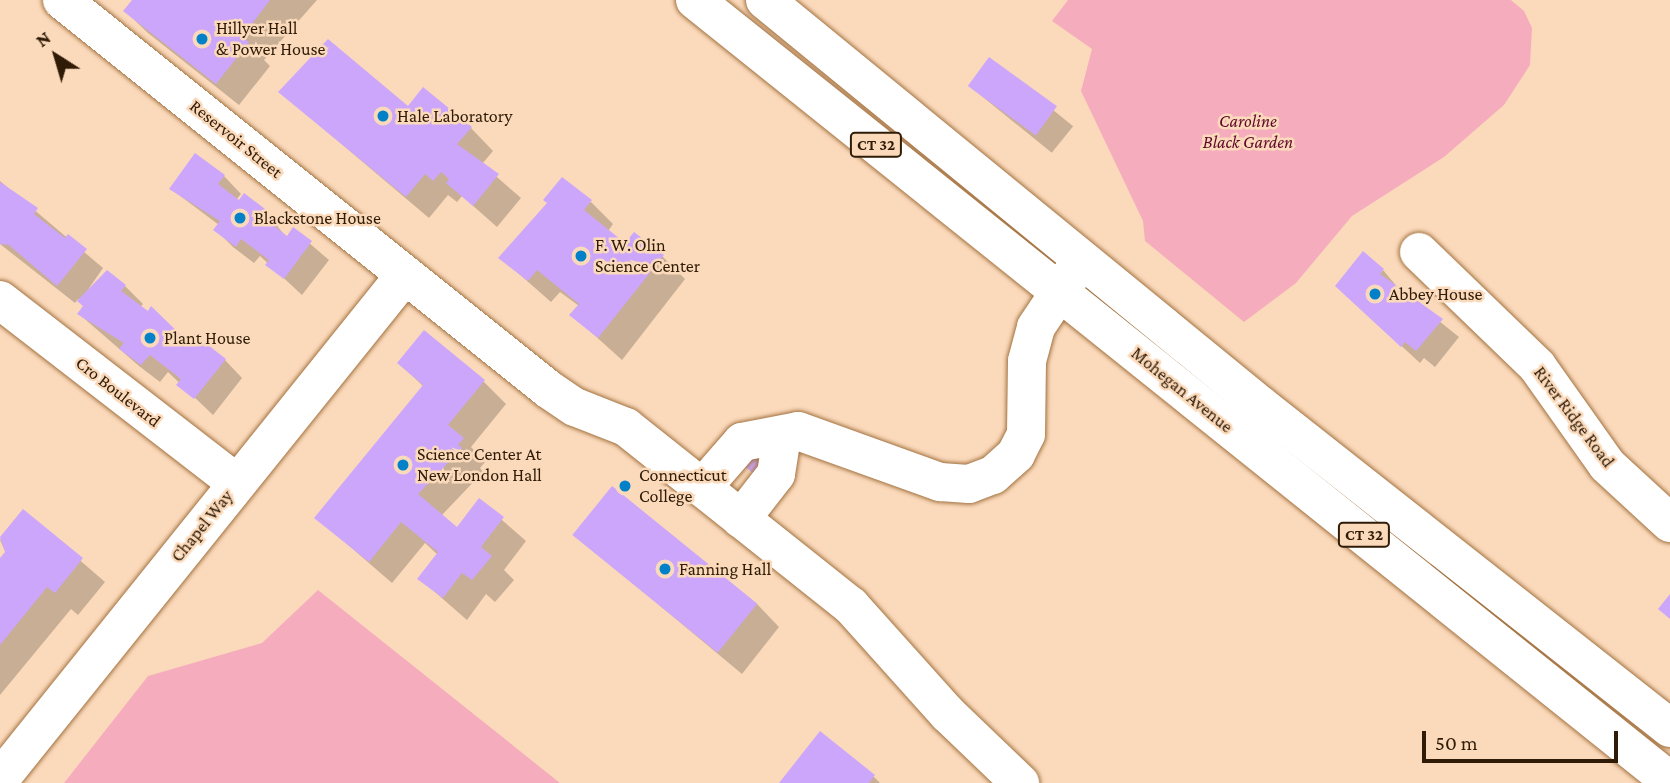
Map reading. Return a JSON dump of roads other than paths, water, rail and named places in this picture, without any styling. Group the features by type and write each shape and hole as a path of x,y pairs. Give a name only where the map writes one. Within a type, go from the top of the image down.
{"main road":[{"name":"Mohegan Avenue","path":"695,0 1670,781"},
{"name":"CT 32","path":"765,0 1260,405 1670,728"},
{"name":"Reservoir Street","path":"80,5 405,275 548,389 575,407 626,427 857,612 948,714 1020,783"},
{"name":"River Ridge Road","path":"1419,252 1537,366 1607,465 1670,523"},
{"path":"702,488 737,445 758,437 782,437 803,432 948,483 975,482 993,475 1009,463 1024,439 1030,346 1041,316 1083,258"},
{"name":"Chapel Way","path":"0,779 405,275"},
{"name":"Cro Boulevard","path":"0,300 237,484"},
{"path":"741,519 776,474 782,437"}],"place":[{"name":"Hillyer Hall & Power House","path":"202,39"},
{"name":"Hale Laboratory","path":"383,116"},
{"name":"Blackstone House","path":"240,218"},
{"name":"F. W. Olin Science Center","path":"581,256"},
{"name":"Abbey House","path":"1375,294"},
{"name":"Plant House","path":"150,338"},
{"name":"Science Center At New London Hall","path":"403,465"},
{"name":"Connecticut College","path":"625,486"},
{"name":"Fanning Hall","path":"665,569"}],"park label":[{"name":"Caroline Black Garden","path":"1248,132"}]}
